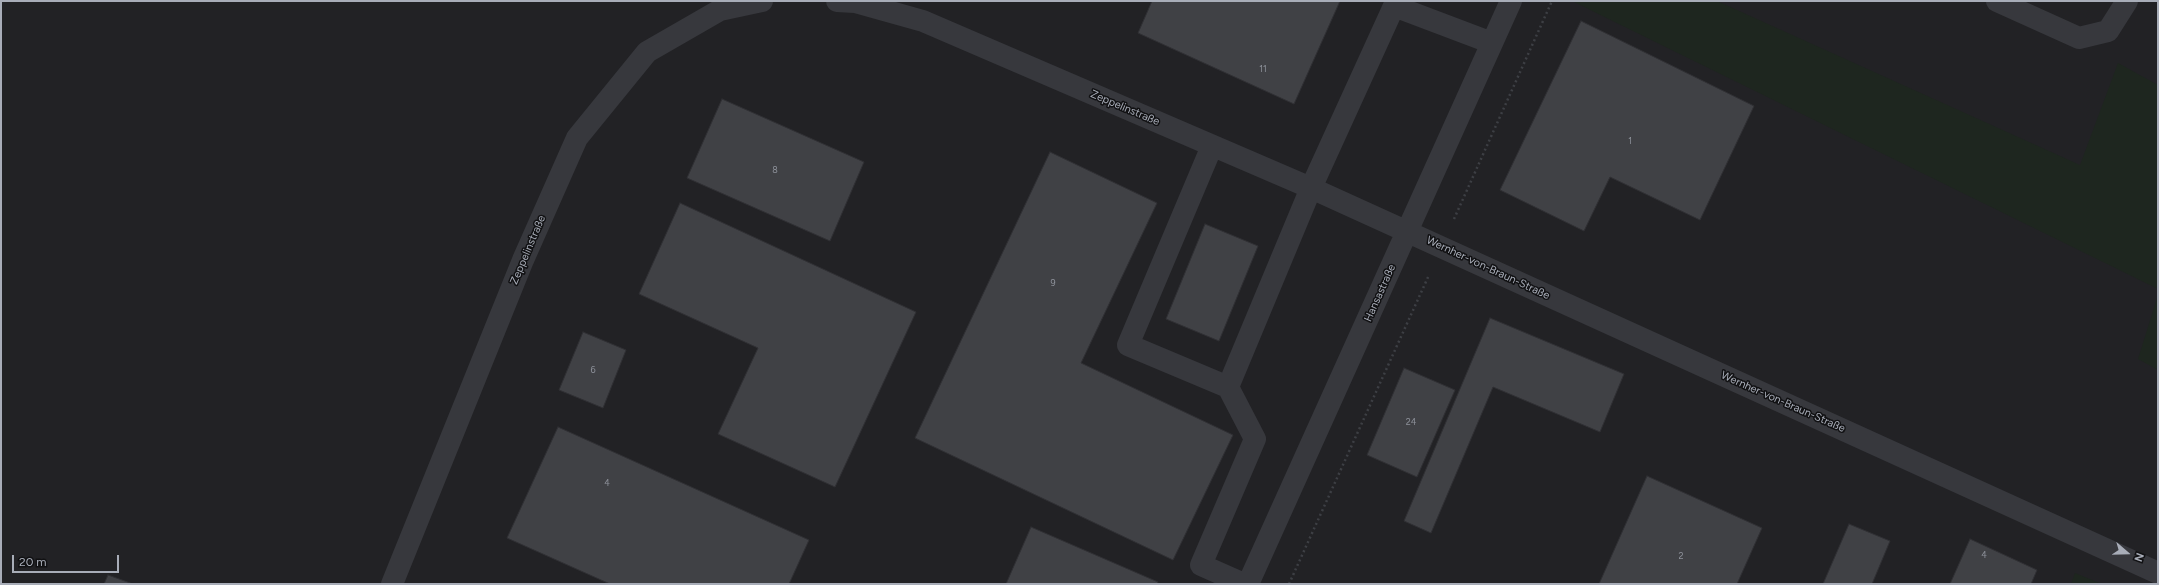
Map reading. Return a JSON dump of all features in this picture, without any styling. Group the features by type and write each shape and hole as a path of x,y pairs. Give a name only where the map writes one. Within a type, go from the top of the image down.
{"street":[{"name":"Zeppelinstraße","path":"392,584 523,260 577,138 647,52 717,6 762,1"},
{"name":"Zeppelinstraße","path":"837,1 855,2 924,21 1408,231"},
{"name":"Hansastraße","path":"1248,584 1511,1"},
{"path":"1997,1 2080,38 2108,31 2127,1"},
{"path":"1228,387 1311,188 1395,4 1492,43"},
{"path":"1212,146 1128,345 1228,387 1255,439 1201,565 1244,584"},
{"name":"Wernher-von-Braun-Straße","path":"1408,231 2158,573"}],"path":[{"path":"1289,584 1552,1"}],"shaded area":[{"path":"1,1 2158,1 2158,584 1,584"},
{"path":"1572,1 1717,1 2080,165 2118,63 2158,85 2158,289"},
{"path":"2158,295 2158,370 2138,359"},
{"path":"2075,573 2102,584 2071,584"}],"building":[{"path":"1152,1 1340,1 1294,104 1138,33"},
{"path":"1581,21 1754,106 1700,220 1610,177 1584,231 1500,190"},
{"path":"722,99 864,162 830,241 687,178"},
{"path":"1050,152 1157,203 1081,363 1233,435 1173,560 915,438"},
{"path":"680,203 916,312 835,487 718,434 758,348 639,294"},
{"path":"1205,224 1258,246 1219,341 1166,319"},
{"path":"1490,318 1624,374 1600,432 1493,387 1431,533 1404,521"},
{"path":"583,332 626,350 603,408 559,390"},
{"path":"1404,368 1455,390 1417,477 1367,455"},
{"path":"558,427 809,540 789,584 610,584 507,538"},
{"path":"1647,476 1762,528 1737,584 1599,584"},
{"path":"1849,524 1890,541 1872,584 1823,584"},
{"path":"1031,527 1158,582 1157,584 1006,584"},
{"path":"1970,539 2037,570 2031,584 1950,584"},
{"path":"108,575 133,584 104,584"}]}
